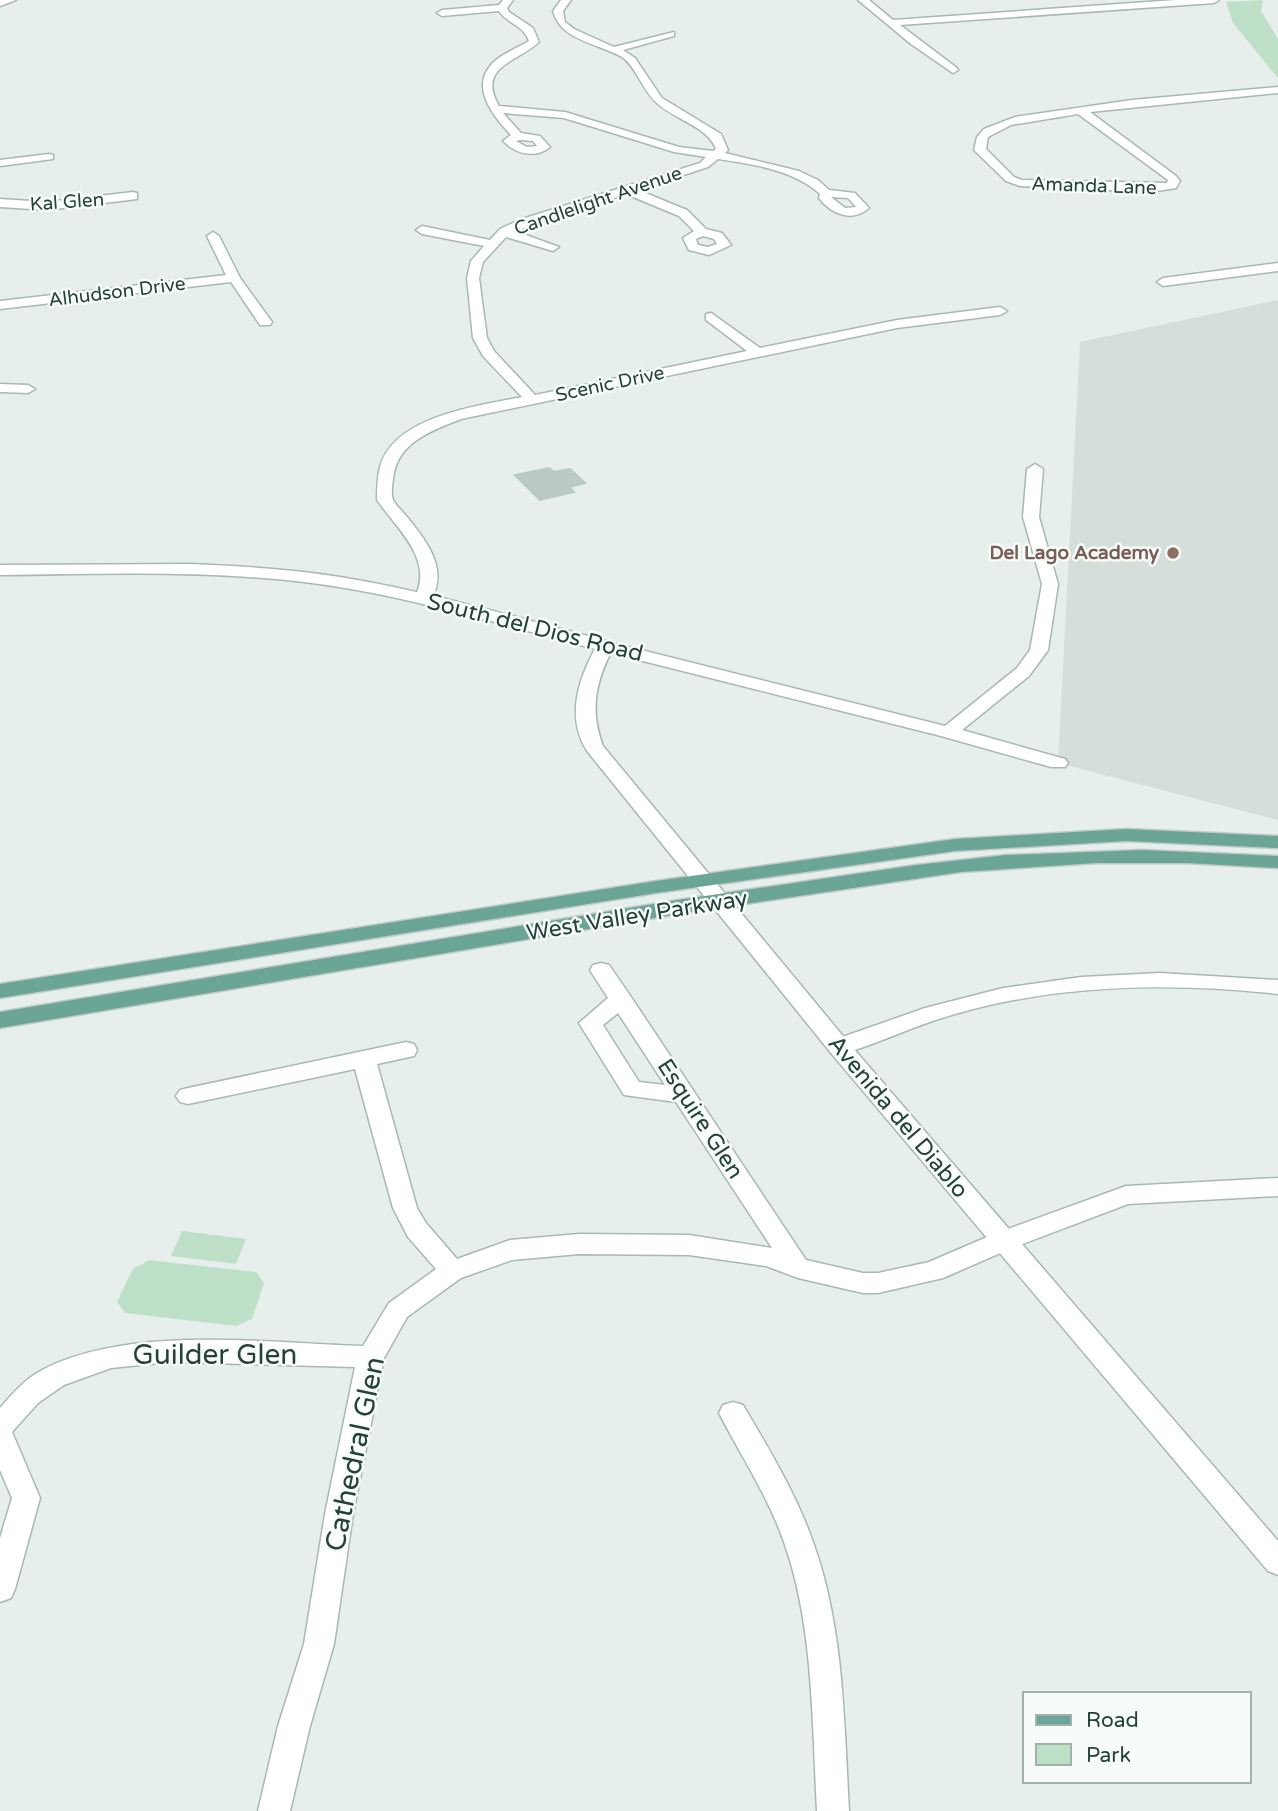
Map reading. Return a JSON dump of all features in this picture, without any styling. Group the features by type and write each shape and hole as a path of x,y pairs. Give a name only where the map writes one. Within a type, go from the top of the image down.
{"main road":[{"name":"West Valley Parkway","path":"0,991 702,881 955,845 1033,838 1126,835 1278,842"},
{"name":"West Valley Parkway","path":"0,1020 916,870 1026,860 1160,855 1278,862"}],"street":[{"path":"0,3 11,0"},
{"path":"566,0 558,11 559,27 617,50 635,63 649,90 663,105 717,136 722,150 718,155"},
{"path":"863,0 953,70"},
{"path":"891,23 1214,0"},
{"path":"442,13 505,4 505,15 536,29 534,42 500,62 486,82 488,99 494,110 518,136"},
{"path":"617,50 671,34"},
{"name":"Amanda Lane","path":"1080,110 1172,178 1172,186 1151,188 1020,183 1010,179 980,150 980,141 986,132 1002,124 1080,110 1164,99 1278,90"},
{"path":"494,110 565,115 670,148 744,159 795,173 814,182 826,194"},
{"name":"Candlelight Avenue","path":"532,400 488,353 480,338 473,278 477,261 504,232 546,214 704,166 718,155"},
{"path":"0,163 49,157"},
{"path":"625,189 682,213 702,232"},
{"name":"Kal Glen","path":"0,204 47,206 133,196"},
{"path":"422,230 493,244"},
{"path":"504,232 553,247"},
{"path":"213,236 234,278 265,322"},
{"path":"1163,282 1278,267"},
{"name":"Alhudson Drive","path":"0,305 234,278"},
{"name":"Scenic Drive","path":"423,599 430,590 433,575 426,558 386,500 387,461 402,443 438,424 457,415 897,324 1000,311"},
{"path":"711,317 758,353"},
{"path":"0,388 28,388"},
{"path":"948,732 1023,672 1039,650 1050,583 1031,517 1035,469"},
{"name":"South del Dios Road","path":"0,570 173,568 240,571 305,578 423,599 948,732 1058,763"},
{"name":"Avenida del Diablo","path":"606,646 594,666 583,702 586,730 602,757 839,1047 1278,1562"},
{"name":"Esquire Glen","path":"601,970 798,1268"},
{"path":"839,1047 964,1004 1061,986 1155,980 1278,987"},
{"path":"621,999 590,1023 632,1089 684,1095"},
{"path":"188,1096 406,1050"},
{"path":"364,1059 405,1208 417,1230 453,1270"},
{"name":"Cathedral Glen","path":"274,1811 294,1726 319,1644 339,1514 371,1357 398,1310 453,1270 510,1250 579,1244 701,1246 768,1257 798,1268 863,1283 878,1283 934,1271 1003,1241 1126,1195 1278,1187"},
{"name":"Guilder Glen","path":"0,1427 28,1395 54,1377 110,1357 170,1351 371,1357"},
{"path":"733,1413 774,1483 804,1560 822,1641 833,1811"},
{"path":"0,1436 26,1498 0,1589"}],"shaded area":[{"name":"Del Lago Academy","path":"1278,300 1278,820 1058,763 1080,342"}],"green space":[{"path":"1263,0 1261,11 1278,39 1278,78 1233,23 1226,2"},
{"path":"182,1231 246,1239 236,1264 171,1256"},
{"path":"149,1260 256,1272 264,1283 252,1319 236,1326 125,1313 117,1302 133,1269"}],"building":[{"path":"549,468 554,472 570,469 585,483 569,487 574,492 540,500 515,475"}],"place":[{"name":"Del Lago Academy","path":"1173,553"}]}
